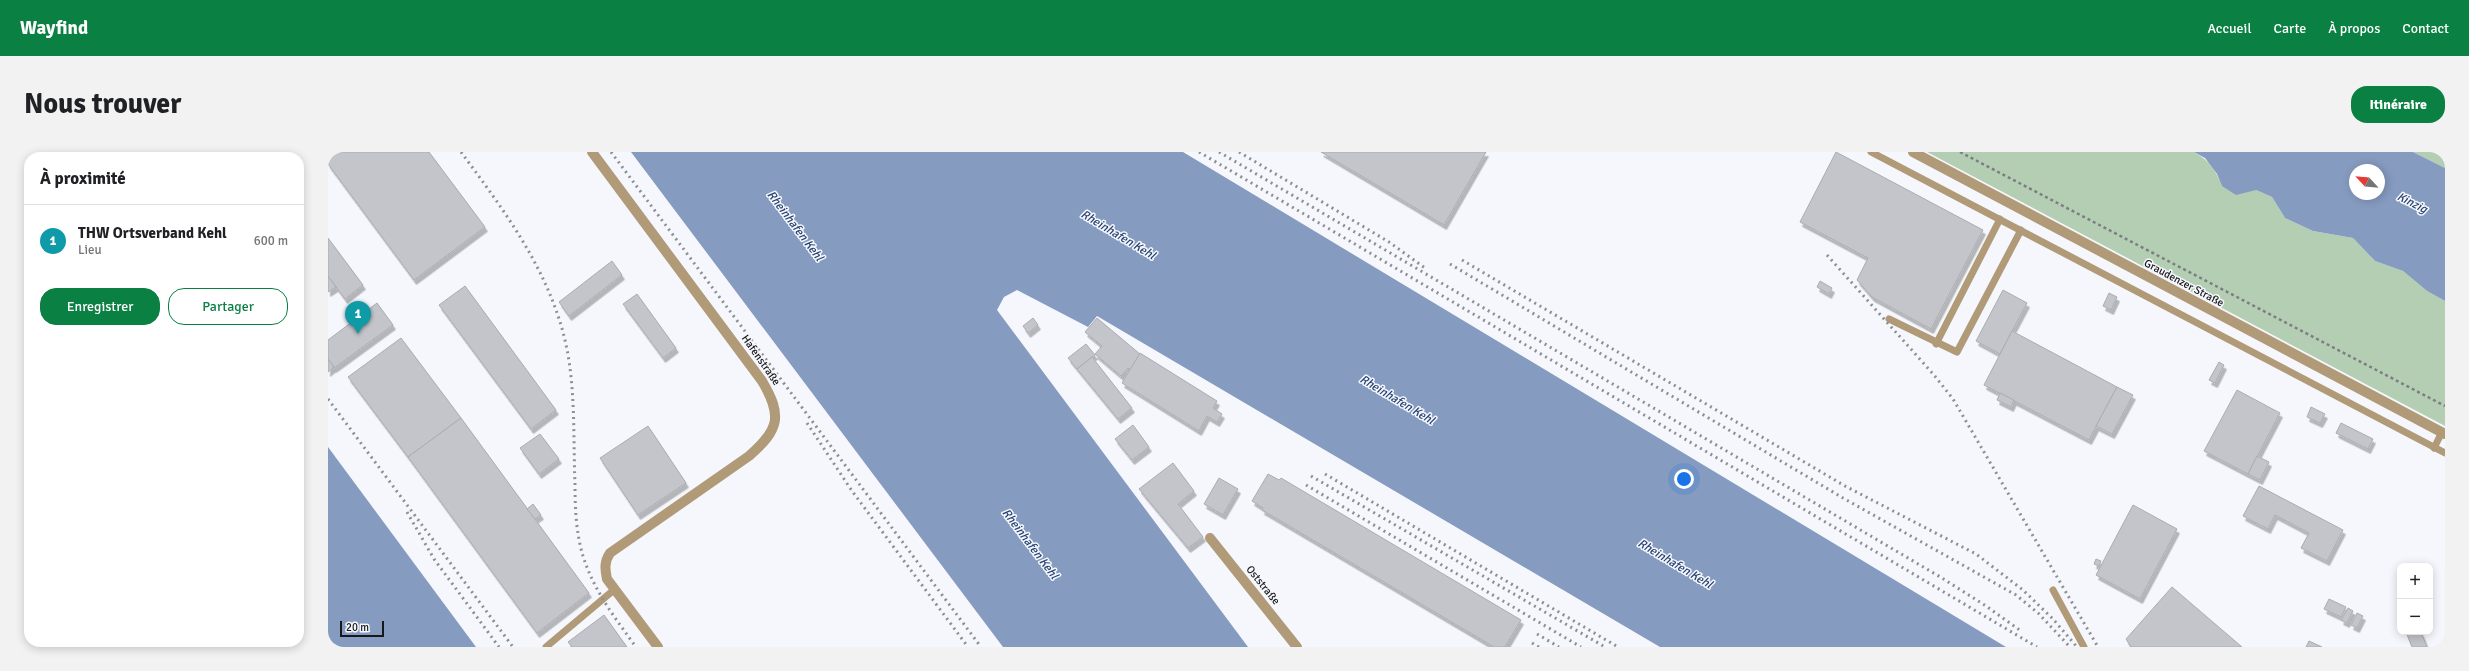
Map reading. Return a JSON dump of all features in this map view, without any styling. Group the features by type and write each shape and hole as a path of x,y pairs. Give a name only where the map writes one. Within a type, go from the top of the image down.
{"street":[{"name":"Hafenstraße","path":"592,152 762,381 771,396 776,420 766,442 749,456 610,553 604,568 607,579 658,647"},
{"name":"Graudenzer Straße","path":"1913,152 2443,433"},
{"name":"Oststraße","path":"1210,538 1297,647"}],"lane":[{"path":"1871,152 2445,453"},
{"path":"1936,344 2000,219"},
{"path":"1889,319 1936,344 1957,352 2021,230"},
{"path":"2434,448 2443,433"},
{"path":"546,647 615,589"},
{"path":"2053,590 2084,647"}],"path":[{"path":"1960,152 2445,406"}],"green space":[{"path":"1927,152 2194,152 2211,166 2222,186 2256,190 2272,197 2285,218 2313,231 2353,238 2375,261 2403,271 2427,291 2445,301 2445,426"},
{"path":"2413,152 2445,152 2445,168"}],"water":[{"name":"Rheinhafen Kehl","path":"631,152 1183,152 2006,647 1660,647 1097,316 1088,327 1017,290 1004,297 997,310 1248,647 1003,647"},
{"name":"Kinzig","path":"2194,152 2413,152 2445,168 2445,301 2427,291 2403,271 2375,261 2353,238 2313,231 2285,218 2272,197 2256,190 2236,195 2222,186 2217,174 2205,158"},
{"path":"328,447 476,647 328,647"}],"building":[{"path":"328,152 429,152 485,227 414,280 328,164"},
{"path":"1321,152 1486,152 1444,225"},
{"path":"1836,152 1983,230 1931,329 1872,297 1857,280 1868,258 1800,222"},
{"path":"328,238 363,285 345,299 328,276"},
{"path":"612,261 622,275 569,316 559,302"},
{"path":"328,276 336,287 328,292"},
{"path":"1820,281 1832,288 1829,294 1817,287"},
{"path":"465,286 556,410 531,429 439,305"},
{"path":"2003,290 2027,303 2000,354 1976,341"},
{"path":"2109,293 2117,297 2111,310 2103,306"},
{"path":"637,294 676,348 663,358 623,304"},
{"path":"377,303 393,325 334,368 328,359 328,340"},
{"path":"1033,318 1038,325 1028,333 1023,326"},
{"path":"1097,318 1140,354 1130,370 1128,368 1121,376 1095,354 1102,346 1085,332"},
{"path":"2012,331 2117,387 2089,440 1984,385"},
{"path":"401,338 461,418 408,457 348,377"},
{"path":"1086,344 1095,355 1077,369 1068,358"},
{"path":"1140,353 1217,401 1213,408 1222,414 1217,422 1207,416 1199,431 1122,383"},
{"path":"1092,357 1132,408 1118,419 1077,369"},
{"path":"328,359 334,367 328,372"},
{"path":"2219,362 2224,365 2215,383 2209,380"},
{"path":"2117,387 2133,395 2112,434 2096,426"},
{"path":"2237,390 2280,413 2248,474 2204,451"},
{"path":"2000,393 2014,400 2011,407 1997,400"},
{"path":"2311,407 2325,414 2320,423 2307,417"},
{"path":"461,418 589,593 537,633 408,457"},
{"path":"2341,423 2373,439 2368,449 2336,433"},
{"path":"1133,425 1149,447 1132,460 1115,439"},
{"path":"648,426 686,483 638,515 600,458"},
{"path":"540,434 559,459 539,474 520,448"},
{"path":"2257,456 2269,462 2260,480 2248,474"},
{"path":"1173,463 1194,491 1178,504 1203,537 1188,548 1139,489"},
{"path":"1268,474 1279,480 1281,478 1521,620 1505,647 1494,647 1262,510 1263,508 1252,501"},
{"path":"1219,478 1238,489 1223,515 1204,504"},
{"path":"2259,486 2343,530 2327,561 2301,548 2309,533 2275,515 2268,529 2243,516"},
{"path":"533,504 541,515 535,519 527,509"},
{"path":"2133,505 2177,529 2140,599 2096,575"},
{"path":"2096,559 2101,561 2099,566 2094,564"},
{"path":"2172,587 2242,647 2131,647 2126,639"},
{"path":"2329,599 2346,607 2341,617 2324,609"},
{"path":"2348,608 2353,611 2347,623 2341,620"},
{"path":"2357,613 2363,616 2357,628 2351,625"},
{"path":"604,615 627,647 572,647 568,642"},
{"path":"2407,635 2422,635 2427,647 2412,647"},
{"path":"2309,641 2322,647 2306,647"}],"railway":[{"path":"461,152 522,239 535,262 556,310 564,336 570,372 573,409 577,529 583,556 599,593 636,647"},
{"path":"611,152 981,647"},
{"path":"1199,152 2037,647"},
{"path":"1219,152 1942,578 1986,606 2021,631"},
{"path":"1239,152 1389,242 1425,268"},
{"path":"1827,255 1934,375 1953,399 2098,647"},
{"path":"1462,260 1845,486 1976,554 2023,590 2053,619 2077,647"},
{"path":"1450,264 1843,498 2016,595 2038,613 2070,647"},
{"path":"328,399 513,647"},
{"path":"807,423 852,491 968,647"},
{"path":"1325,474 1618,647"},
{"path":"1311,476 1605,647"},
{"path":"1306,485 1581,647"},
{"path":"407,512 434,559 499,647"},
{"path":"1537,634 1559,647"},
{"path":"1532,643 1539,647"}],"place":[{"name":"THW Ortsverband Kehl","path":"358,334"}]}
